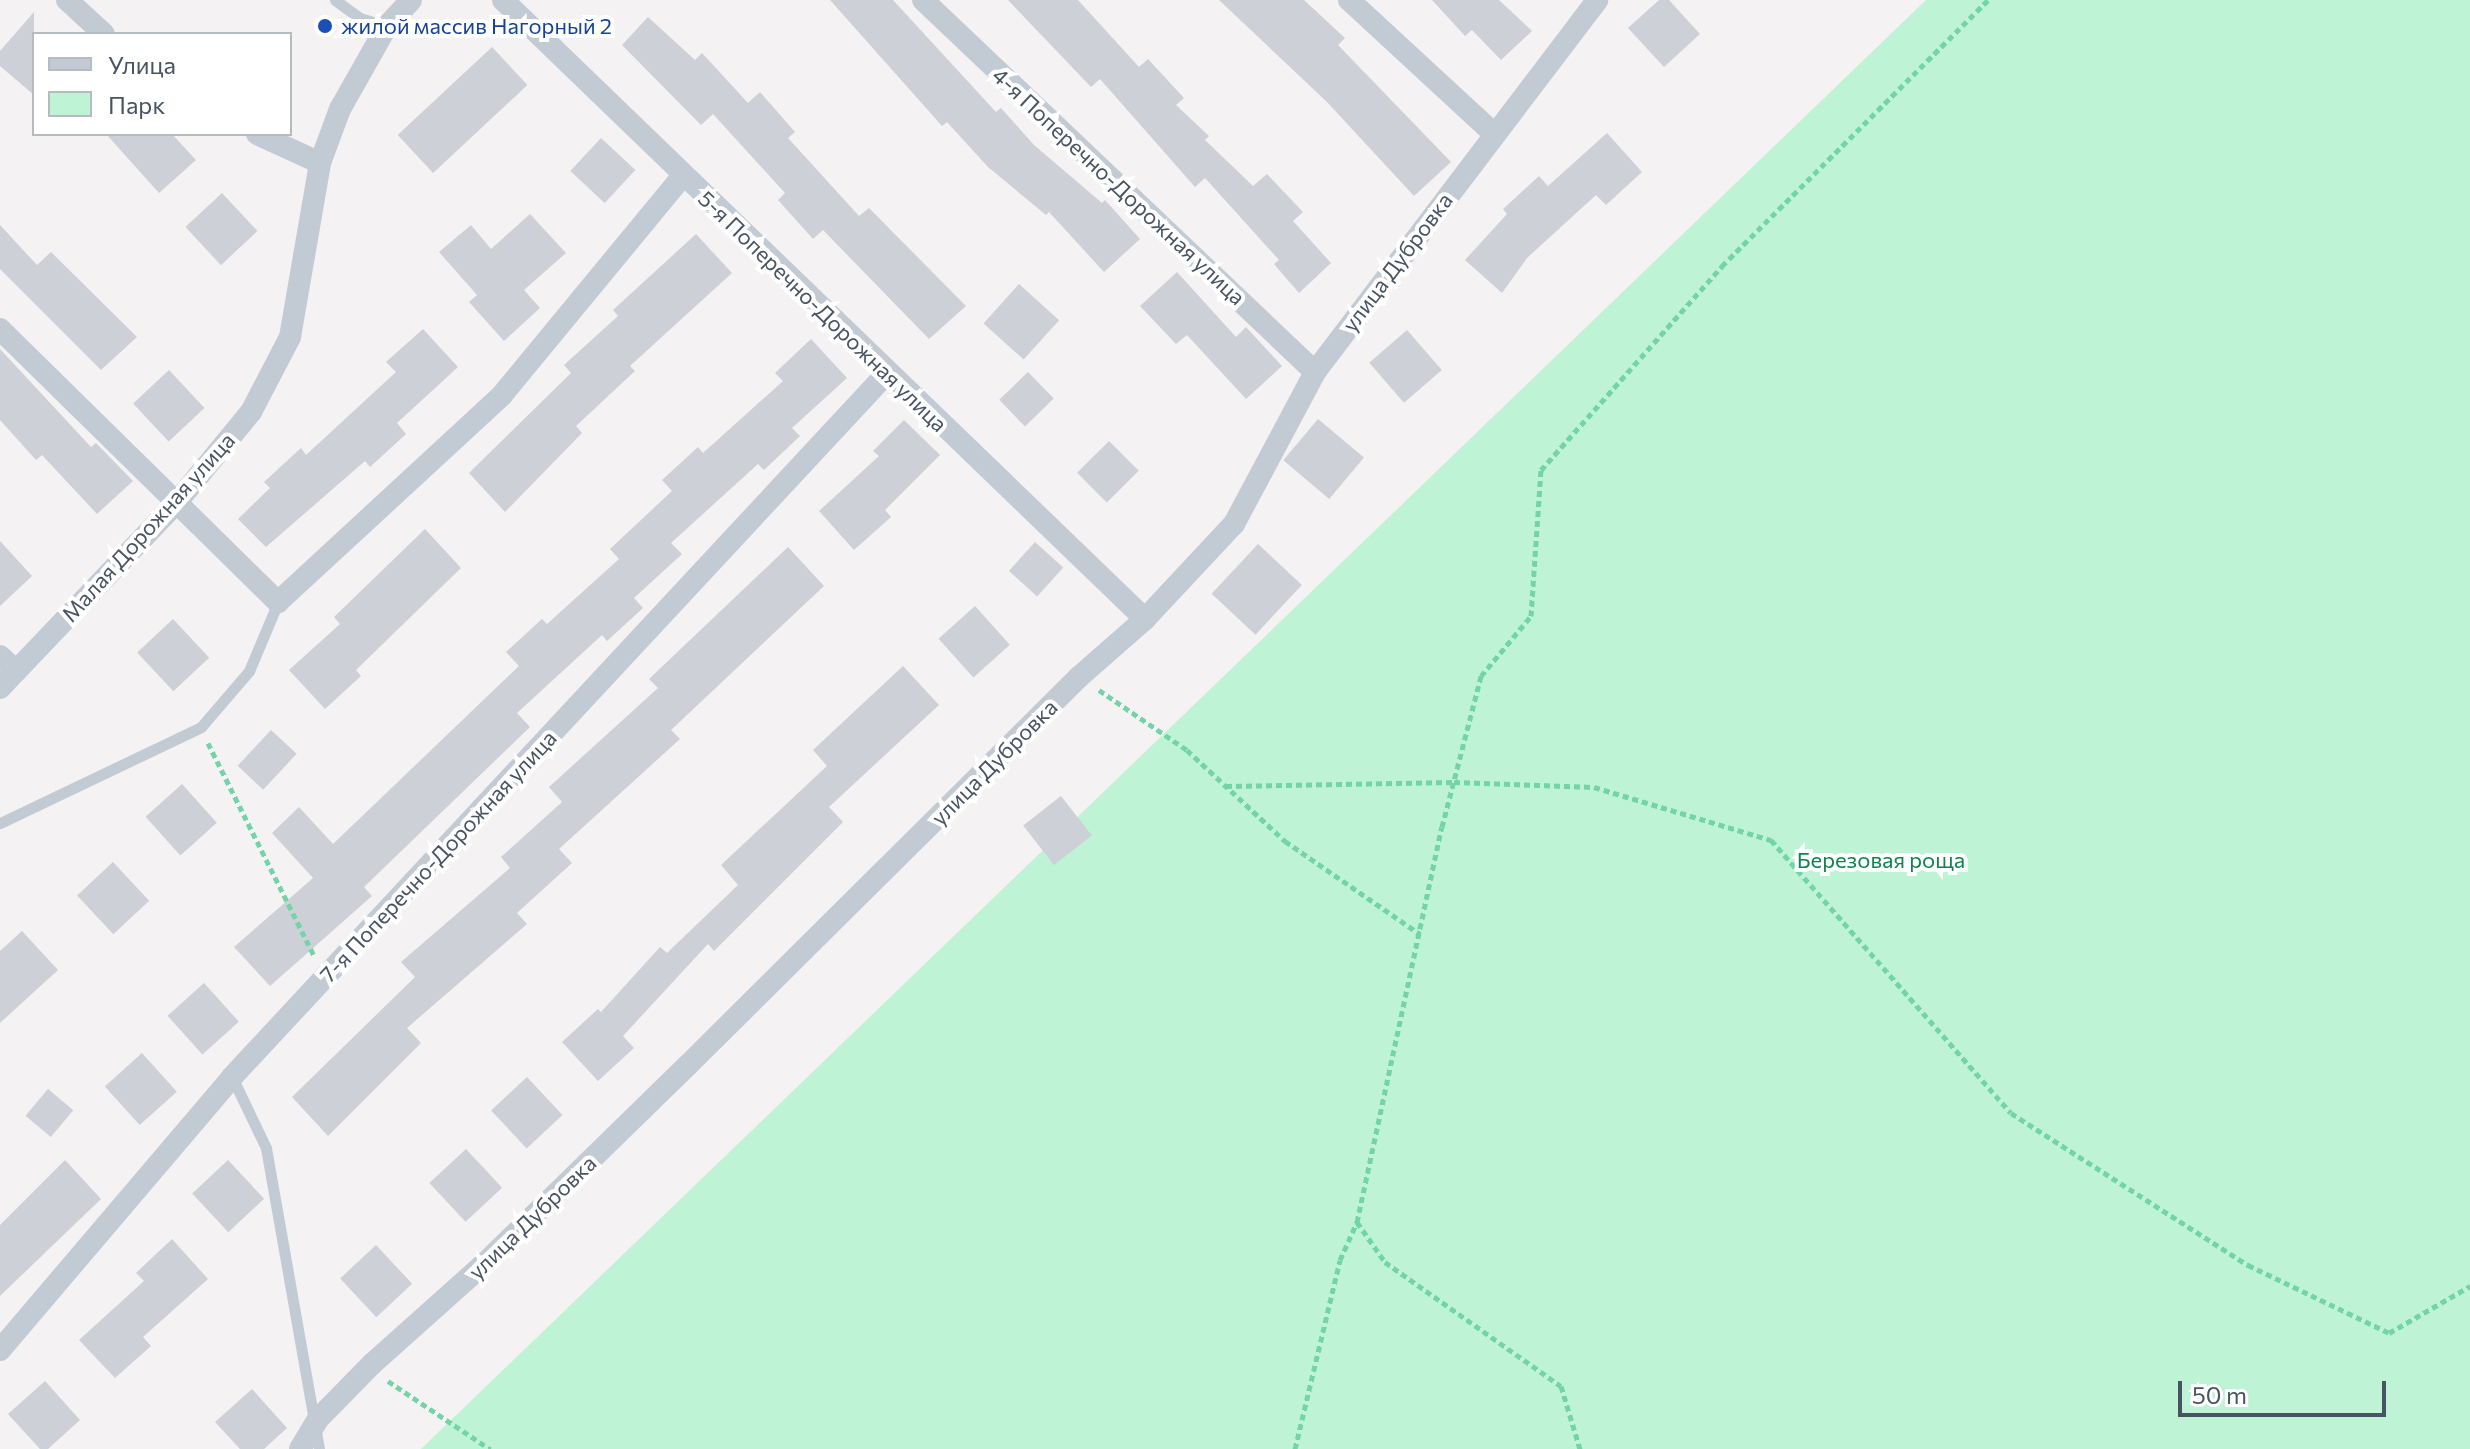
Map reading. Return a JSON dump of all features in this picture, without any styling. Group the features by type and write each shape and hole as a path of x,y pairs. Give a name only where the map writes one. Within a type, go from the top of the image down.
{"street":[{"path":"67,0 102,32"},
{"name":"Малая Дорожная улица","path":"0,688 8,663 177,502 251,412 290,337 320,163 340,109 387,26 411,0"},
{"name":"5-я Поперечно-Дорожная улица","path":"503,0 682,177 1145,619"},
{"name":"4-я Поперечно-Дорожная улица","path":"923,0 1315,372"},
{"path":"1349,0 1494,134"},
{"name":"улица Дубровка","path":"300,1449 318,1419 372,1364 484,1264 1079,677 1145,619 1234,524 1315,372 1597,0"},
{"path":"261,136 320,163"},
{"path":"0,329 278,602 502,395 682,177"},
{"name":"7-я Поперечно-Дорожная улица","path":"0,1350 232,1077 887,373"}],"lane":[{"path":"335,0 360,18 387,26"},
{"path":"0,823 201,727 249,671 278,602"},
{"path":"232,1077 266,1148 318,1419 319,1449"}],"path":[{"path":"1295,1449 1340,1260 1357,1222 1454,782 1481,676 1531,616 1541,470 1722,266 1988,0"},
{"path":"1079,677 1187,750 1285,841 1420,934"},
{"path":"201,727 324,978"},
{"path":"1226,786 1454,782 1594,787 1771,840 2011,1113 2248,1265 2389,1333 2470,1286"},
{"path":"1357,1222 1385,1262 1561,1386 1580,1449"},
{"path":"372,1364 394,1387 490,1449"}],"green space":[{"name":"Березовая роща","path":"1926,0 2470,0 2470,1449 421,1449"}],"building":[{"path":"830,0 893,0 996,112 1001,108 1034,145 1102,203 1105,200 1140,239 1104,272 1049,212 1046,215 988,167 947,122 942,126"},
{"path":"1008,0 1078,0 1139,67 1148,59 1184,98 1176,105 1209,136 1205,140 1253,186 1267,174 1303,212 1293,221 1331,263 1299,293 1274,264 1279,260 1205,178 1195,187 1100,79 1091,87"},
{"path":"1219,0 1304,0 1345,38 1338,45 1451,162 1414,196 1327,102"},
{"path":"1432,0 1499,0 1532,31 1501,60 1472,30 1465,36"},
{"path":"1659,0 1669,0 1700,34 1664,67 1628,28"},
{"path":"34,12 32,93 0,66 0,51"},
{"path":"648,17 695,60 702,53 748,103 760,92 795,132 788,138 859,216 869,208 966,306 929,339 823,230 813,239 778,200 785,193 713,114 701,125 622,45"},
{"path":"492,47 527,85 433,173 398,135"},
{"path":"1607,133 1642,172 1606,205 1596,195 1527,258 1502,293 1465,260 1507,214 1503,209 1539,176 1548,186"},
{"path":"108,136 174,136 196,160 159,193"},
{"path":"601,138 635,170 605,203 570,171"},
{"path":"222,193 257,231 221,265 185,227"},
{"path":"530,214 566,253 524,290 540,308 504,341 469,302 477,295 439,252 471,225 491,249"},
{"path":"0,225 37,265 51,252 137,337 101,370 0,269"},
{"path":"696,234 732,273 630,366 635,371 576,426 582,433 505,512 469,473 571,373 564,365 618,316 613,310"},
{"path":"1177,272 1236,337 1246,327 1282,366 1246,399 1187,335 1176,344 1140,306"},
{"path":"1019,284 1059,320 1024,360 984,323"},
{"path":"423,329 458,367 397,423 406,434 370,467 365,461 266,547 238,519 270,488 264,482 301,448 306,455 396,372 386,362"},
{"path":"1407,330 1442,370 1404,403 1369,363"},
{"path":"811,339 847,378 792,428 800,436 764,470 758,464 671,543 682,554 634,598 643,608 607,641 602,635 517,713 530,727 364,887 372,896 270,986 234,947 313,878 272,833 299,807 333,844 519,666 506,652 542,619 547,624 619,559 610,549 672,491 662,480 698,447 703,453 783,381 775,373"},
{"path":"0,349 91,447 96,443 133,481 97,514 42,455 36,460 0,420"},
{"path":"169,370 204,408 169,441 133,403"},
{"path":"1028,372 1054,399 1025,426 999,400"},
{"path":"1318,419 1364,458 1329,499 1283,460"},
{"path":"904,420 940,455 885,510 891,517 854,550 819,511 879,456 873,451"},
{"path":"1109,441 1139,471 1107,503 1077,473"},
{"path":"425,529 461,568 356,670 361,676 325,709 289,670 340,624 334,617"},
{"path":"0,541 32,576 0,606"},
{"path":"1035,542 1063,567 1037,596 1009,571"},
{"path":"1258,544 1302,585 1256,635 1212,594"},
{"path":"788,547 824,586 671,730 680,739 559,849 572,863 517,913 527,924 407,1028 421,1043 328,1136 292,1097 415,977 401,962 510,868 501,857 562,802 549,787 658,688 649,679"},
{"path":"975,606 1010,645 973,677 939,639"},
{"path":"173,619 209,658 173,691 137,652"},
{"path":"903,666 939,705 829,807 843,822 714,951 708,944 623,1036 634,1048 598,1081 562,1042 598,1009 601,1012 660,947 667,953 738,885 721,865 827,766 813,750"},
{"path":"271,730 297,754 263,790 238,766"},
{"path":"182,784 217,823 180,855 146,817"},
{"path":"1061,796 1092,835 1054,865 1023,826"},
{"path":"113,862 149,901 113,934 77,895"},
{"path":"22,931 58,970 0,1023 0,951"},
{"path":"204,983 239,1022 202,1054 168,1016"},
{"path":"142,1053 177,1092 140,1125 105,1086"},
{"path":"527,1077 562,1115 527,1148 491,1110"},
{"path":"48,1089 73,1110 51,1137 26,1116"},
{"path":"466,1149 502,1188 466,1222 429,1183"},
{"path":"65,1160 101,1199 0,1296 0,1225"},
{"path":"228,1160 264,1199 228,1232 192,1193"},
{"path":"172,1239 208,1279 143,1337 151,1346 115,1378 79,1340 144,1281 136,1273"},
{"path":"376,1245 412,1284 376,1317 340,1278"},
{"path":"45,1381 80,1420 48,1449 40,1449 8,1414"},
{"path":"252,1389 287,1428 264,1449 240,1449 215,1422"}],"place":[{"name":"жилой массив Нагорный 2","path":"325,26"}]}
